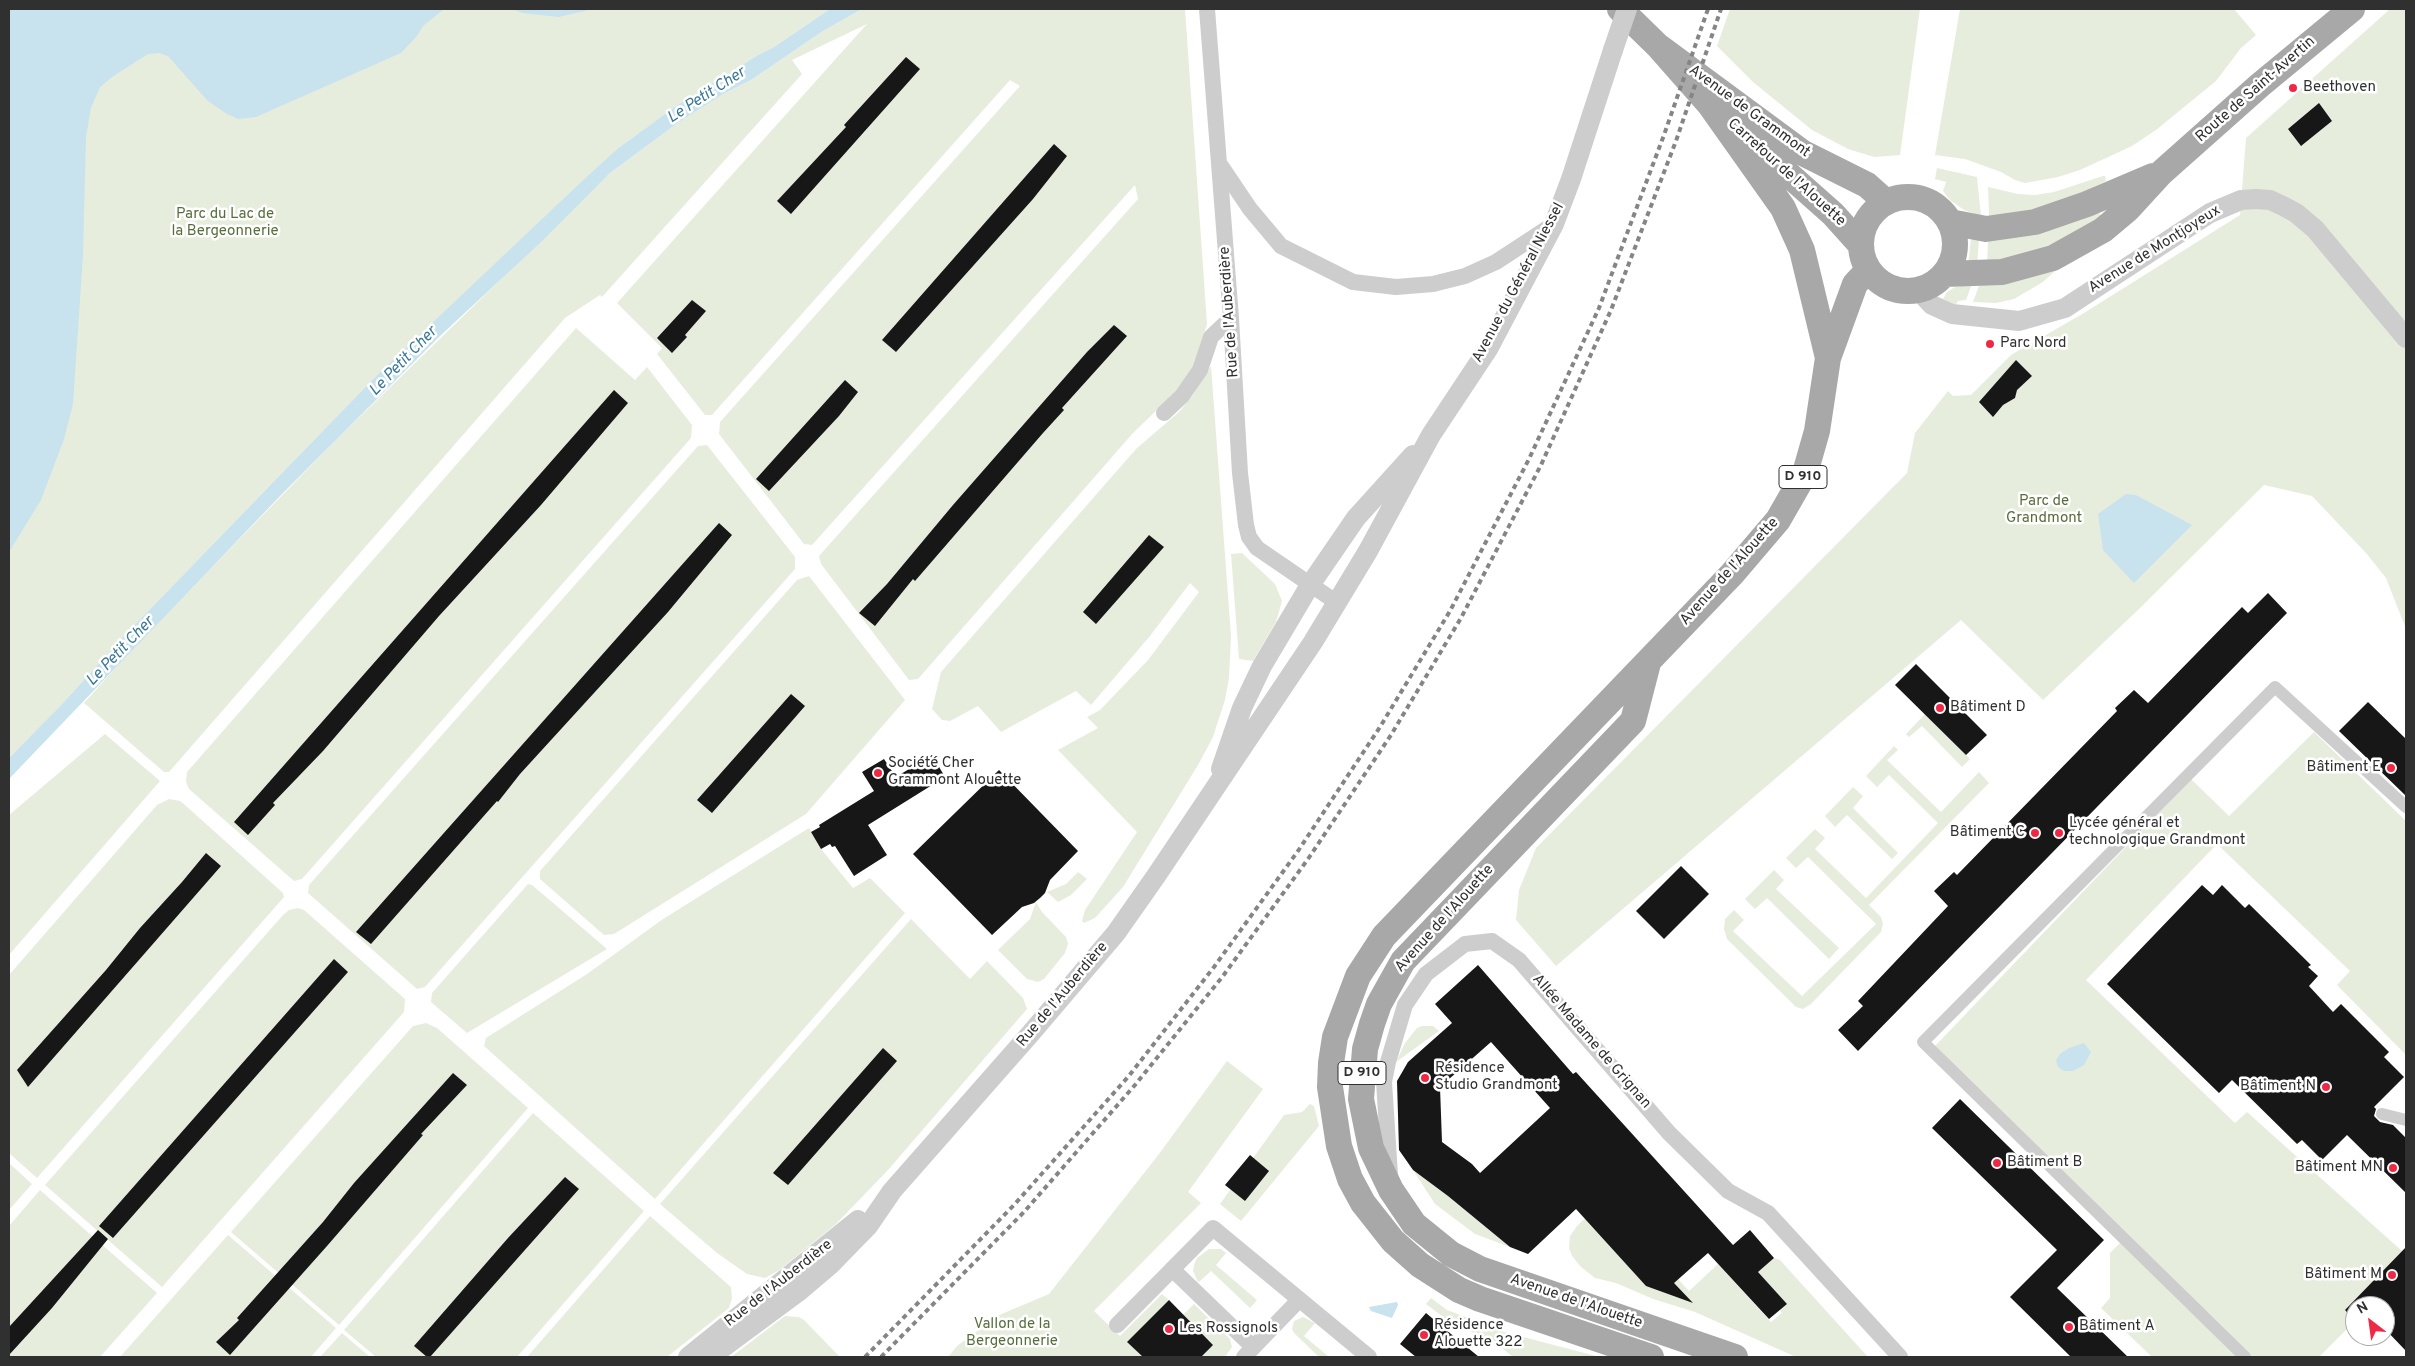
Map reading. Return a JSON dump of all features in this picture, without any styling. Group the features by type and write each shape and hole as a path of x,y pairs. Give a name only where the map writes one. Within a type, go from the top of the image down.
{"main road":[{"name":"Avenue de Grammont","path":"1620,9 1658,46 1803,153 1867,184 1886,202"},
{"name":"Route de Saint-Avertin","path":"1944,274 2002,272 2053,258 2103,230 2128,209 2161,172 2260,85 2352,9"},
{"name":"Carrefour de l'Alouette","path":"1658,46 1710,104 1833,214 1860,244"},
{"name":"Carrefour de l'Alouette","path":"1710,104 1787,217 1802,250 1810,276 1828,358"},
{"name":"Route de Saint-Avertin","path":"1950,222 1986,229 2035,222 2086,204 2161,172"},
{"path":"1868,270 1882,283 1892,289 1918,290 1928,287 1944,274 1954,252 1954,237 1950,222 1933,204 1918,198 1902,197 1886,202"},
{"name":"Carrefour de l'Alouette","path":"1868,270 1861,253 1862,234 1868,220 1877,207 1886,202"},
{"name":"D 910","path":"1828,358 1855,284 1868,270"},
{"name":"Avenue de l'Alouette","path":"1651,1357 1480,1300 1459,1290 1420,1265 1393,1241 1363,1203 1350,1179 1339,1146 1330,1087 1331,1063 1343,1012 1358,976 1384,936 1732,574 1778,520 1805,473 1817,431 1828,358"},
{"name":"Avenue de l'Alouette","path":"1648,662 1633,721 1403,961 1379,1004 1365,1049 1361,1099 1371,1148 1391,1190 1414,1224 1451,1254 1480,1269 1735,1357"}],"street":[{"name":"Rue de l'Auberdière","path":"706,1357 721,1349 798,1292 831,1264 868,1226 892,1191 1116,933 1156,876 1215,785 1244,747 1336,602 1257,548 1249,537 1240,473 1231,318 1207,9"},
{"name":"Avenue du Général Niessel","path":"1336,602 1408,480 1431,435 1488,349 1554,224 1571,179 1627,9"},
{"path":"1219,163 1250,208 1282,246 1353,282 1396,287 1432,284 1465,276 1496,262 1554,224"},
{"name":"Avenue de Montjoyeux","path":"1918,290 1932,306 1952,314 2019,321 2064,308 2210,213 2241,200 2256,198 2270,200 2283,206 2316,229 2406,338"},
{"path":"1164,413 1182,396 1200,370 1211,337 1231,318"},
{"name":"Avenue du Général Niessel","path":"1310,585 1356,518 1431,435"},
{"name":"Rue de l'Auberdière","path":"1215,785 1250,691 1262,666 1310,585"},
{"path":"2245,1357 1923,1042 2275,687 2406,807"},
{"name":"Allée Madame de Grignan","path":"1391,1190 1384,1082 1405,1006 1426,974 1465,944 1492,941 1519,960 1669,1133 1728,1191 1768,1213 1900,1357"},
{"path":"2382,1114 2406,1120"},
{"name":"Rue de l'Auberdière","path":"688,1357 798,1270 892,1191"},
{"path":"1117,1325 1213,1228 1369,1357"},
{"path":"1172,1269 1248,1352 1299,1300"}],"green space":[{"name":"Parc du Lac de la Bergeonnerie","path":"9,9 830,9 774,47 676,106 617,149 378,374 124,636 62,704 9,758"},
{"path":"862,9 1185,9 1207,324 1193,369 1184,384 1133,433 918,679 909,680 821,564 819,556 1138,199 1135,185 812,545 804,544 719,434 720,422 1020,86 1010,80 712,415 705,415 657,354 662,348 617,303 867,24 792,60 802,74 602,297 600,295 565,318 169,772 164,772 84,703 138,643 336,440 610,173 679,122 725,93 751,80 823,31"},
{"path":"1730,9 1920,9 1900,155 1874,157 1848,149 1812,130 1753,82 1717,46"},
{"path":"1960,9 2234,9 2256,35 2241,48 2216,81 2156,130 2132,146 2080,170 2058,177 2025,183 1965,159 1935,155"},
{"name":"Parc de Grandmont","path":"2390,9 2406,9 2406,629 2386,578 2366,553 2312,496 2264,485 2139,609 2043,700 1961,620 1556,966 1516,920 1519,890 1536,848 1907,473 1915,433 1948,391 1953,396 1971,395 2011,355 2084,313 2240,215 2246,138"},
{"path":"1937,168 1977,177 1981,216 1964,210 1950,200 1943,191 1946,182 1935,179"},
{"path":"2105,176 2106,181 2080,194 2031,212 1989,216 1988,187 2018,194 2035,195 2054,192"},
{"path":"2098,212 2102,216 2054,247 1987,265 1988,240"},
{"path":"1971,238 1979,239 1977,266 1968,267"},
{"path":"2067,260 2043,282 2014,299 1996,303 1973,302 1980,283"},
{"path":"1972,284 1966,300 1958,301 1955,306 1943,299 1947,292 1955,287"},
{"path":"576,328 635,380 647,367 692,425 691,438 302,879 294,881 189,789 186,782 187,772"},
{"path":"1211,366 1231,636 1229,678 1225,700 1213,737 1198,765 1123,887 1095,918 1084,923 1082,921 1085,910 1137,832 1058,750 1098,728 1087,717 1100,710 1148,660 1199,592 1190,583 1150,636 1091,705 1076,691 1001,732 978,706 950,721 942,720 932,709 941,672 1136,449 1179,412 1192,396"},
{"path":"707,445 795,557 795,569 425,987 417,989 308,893 309,885 698,446"},
{"path":"1242,553 1275,584 1282,601 1276,622 1253,661 1239,659 1231,554"},
{"path":"809,576 905,700 806,814 614,934 604,935 540,879 540,871 797,580"},
{"path":"1925,714 1970,759 1962,767 1922,726 1909,737 1906,734"},
{"path":"2314,732 2406,821 2406,1055 2337,985 2350,971 2217,844 2086,980 2235,1123 2247,1112 2402,1251 2359,1296 2345,1296 2345,1331 2319,1357 2152,1357 2101,1308 2110,1298 2110,1253 2127,1236 1935,1046 2191,779 2229,816"},
{"path":"105,734 160,781 9,955 9,815"},
{"path":"1894,746 1898,750 1887,760 1941,812 1979,772 1989,783 1869,905 1881,917 1883,924 1881,932 1811,1004 1803,1009 1796,1007 1727,939 1724,929 1725,919 1734,910 1744,920 1733,931 1802,996 1876,924 1808,857 1796,868 1786,858 1815,829 1825,838 1815,849 1866,898 1938,823 1889,775 1877,787 1866,776"},
{"path":"1853,787 1863,796 1853,808 1898,853 1892,859 1847,815 1835,827 1825,816"},
{"path":"169,799 180,801 185,805 283,893 284,897 37,1178 9,1153 9,975 157,805"},
{"path":"809,828 821,849 853,888 870,878 905,913 655,1199 484,1046 486,1038 587,974 663,919"},
{"path":"1774,870 1784,880 1776,889 1839,948 1829,959 1767,898 1755,909 1745,899"},
{"path":"1078,872 1087,879 1071,895 1058,902 1047,892 1066,884"},
{"path":"528,884 532,885 607,949 467,1033 431,1002 432,993"},
{"path":"1036,902 1042,912 1066,937 1068,944 1065,953 1044,979 1038,982 1027,979 998,950 1030,919"},
{"path":"298,908 304,910 405,999 404,1012 162,1287 45,1185 283,915 289,910"},
{"path":"911,919 970,979 987,961 1023,998 1027,1009 888,1170 835,1225 778,1271 765,1278 747,1274 717,1253 660,1204"},
{"path":"426,1023 437,1028 528,1108 339,1325 231,1232 413,1026"},
{"path":"1433,1026 1439,1031 1396,1062 1405,1043 1417,1028"},
{"name":"Vallon de la Bergeonnerie","path":"1227,1061 1263,1089 1188,1192 1201,1203 1094,1311 1120,1336 1162,1294 1169,1300 1127,1342 1143,1357 948,1357 957,1346 997,1316 1049,1294 1159,1154"},
{"path":"1310,1104 1314,1106 1319,1126 1241,1221 1220,1204 1284,1115 1302,1112"},
{"path":"533,1113 644,1211 517,1357 376,1357 344,1330"},
{"path":"9,1163 32,1184 9,1210"},
{"path":"1413,1170 1510,1247 1475,1234 1435,1204"},
{"path":"40,1190 157,1293 100,1357 9,1357 9,1226"},
{"path":"1599,1205 1612,1207 1689,1291 1718,1264 1771,1322 1782,1313 1780,1310 1787,1304 1758,1272 1774,1258 1780,1260 1868,1357 1796,1357 1695,1312 1653,1299 1616,1283 1595,1278 1581,1267 1572,1256 1569,1248 1570,1236 1577,1226"},
{"path":"650,1216 731,1287 732,1298 729,1308 667,1357 527,1357"},
{"path":"228,1235 336,1328 311,1357 120,1357"},
{"path":"1209,1249 1221,1249 1226,1253 1216,1265 1257,1300 1250,1308 1211,1271 1199,1282 1197,1280 1193,1271 1194,1265 1197,1258"},
{"path":"1431,1298 1447,1310 1504,1332 1600,1357 1513,1357 1495,1342 1451,1323 1426,1304"},
{"path":"1194,1304 1230,1339 1232,1347 1225,1357 1201,1357 1213,1344 1183,1315"},
{"path":"785,1316 799,1317 804,1320 840,1357 731,1357"},
{"path":"1303,1317 1315,1323 1304,1336 1329,1357 1319,1357 1294,1333 1292,1329 1294,1321"},
{"path":"342,1333 370,1357 320,1357"}],"water":[{"path":"9,9 444,9 423,26 417,36 401,53 256,117 238,119 227,114 208,101 168,56 159,53 148,54 100,87 91,108 86,137 83,255 73,404 64,439 41,500 9,552"},
{"path":"513,9 593,9 559,17 522,13"},
{"name":"Le Petit Cher","path":"830,9 862,9 823,31 751,80 725,93 679,122 610,173 541,242 439,337 283,493 9,779 9,758 62,704 124,636 378,374 578,185 617,149 676,106 774,47"},
{"path":"2126,494 2136,495 2192,525 2134,583 2103,550 2098,514"},
{"path":"2084,1043 2091,1052 2084,1065 2073,1071 2064,1071 2058,1067 2056,1060 2060,1054 2069,1048"},
{"path":"1397,1302 1398,1305 1392,1318 1371,1311 1369,1307"}],"building":[{"path":"906,57 920,69 791,214 777,201 846,127 844,125"},
{"path":"2319,103 2332,121 2301,146 2288,129"},
{"path":"1054,144 1067,156 1033,199 896,352 882,340"},
{"path":"692,300 706,311 685,335 687,337 672,353 657,338"},
{"path":"1114,325 1127,336 1062,408 1064,410 915,581 913,579 875,626 859,613 887,584 953,505 1087,352"},
{"path":"2016,360 2032,376 2017,390 2015,398 2003,405 1993,417 1979,402"},
{"path":"845,380 858,392 839,416 769,491 756,479"},
{"path":"614,390 628,403 541,505 439,616 323,751 273,803 275,805 248,835 234,822"},
{"path":"719,523 732,535 668,612 520,774 498,802 371,944 356,932"},
{"path":"1149,535 1164,547 1096,624 1083,612"},
{"name":"Bâtiment C","path":"2268,593 2287,613 1858,1051 1838,1030 1863,1006 1858,1001 1948,906 1934,891 1954,872 1957,875 2117,711 2115,708 2134,690 2148,703 2242,607 2248,613"},
{"name":"Bâtiment D","path":"1916,664 1987,735 1966,755 1895,685"},
{"path":"791,694 805,706 712,813 697,800"},
{"name":"Bâtiment E","path":"2368,702 2406,739 2406,796 2339,731"},
{"path":"932,755 945,777 868,825 887,855 854,876 835,846 832,847 830,844 821,849 811,832 820,827 819,825 874,791 862,772 884,759 896,777"},
{"path":"999,770 1078,851 1050,880 1045,893 1040,898 1034,903 1022,907 992,935 913,854"},
{"path":"206,853 221,866 28,1087 17,1070"},
{"path":"1681,866 1709,894 1664,939 1636,911"},
{"path":"2202,885 2213,895 2222,885 2245,908 2249,904 2311,965 2308,967 2318,976 2309,986 2333,1012 2341,1004 2389,1052 2384,1057 2404,1077 2374,1107 2376,1109 2374,1116 2380,1122 2393,1125 2406,1138 2406,1193 2347,1135 2322,1160 2302,1140 2297,1144 2232,1080 2219,1093 2107,984"},
{"path":"334,959 348,972 113,1238 99,1226"},
{"path":"1478,965 1573,1074 1576,1072 1733,1245 1750,1230 1774,1258 1758,1272 1787,1304 1769,1319 1708,1253 1674,1283 1693,1303 1646,1286 1576,1209 1528,1254 1510,1247 1413,1170 1399,1150 1397,1081 1408,1062 1452,1023 1435,1004","holes":["1491,1042 1550,1108 1480,1173 1472,1164 1442,1142 1440,1087"]},
{"path":"883,1048 897,1061 788,1185 773,1173"},
{"path":"453,1073 467,1085 421,1134 423,1135 230,1355 216,1342 239,1320 237,1318 323,1222 354,1183"},
{"name":"Bâtiment B","path":"1960,1099 2104,1240 2057,1288 2128,1357 2071,1357 2010,1297 2057,1250 1932,1128"},
{"path":"1250,1155 1269,1171 1245,1201 1225,1185"},
{"path":"565,1177 579,1189 430,1357 427,1357 414,1346 508,1238"},
{"path":"98,1230 108,1239 52,1308 9,1355 9,1327"},
{"name":"Bâtiment M","path":"2406,1247 2406,1351 2395,1339 2395,1296 2359,1296"},
{"name":"Les Rossignols","path":"1169,1300 1213,1345 1201,1357 1143,1357 1127,1342"},
{"name":"Résidence Alouette 322","path":"1426,1313 1479,1357 1416,1357 1400,1344"}],"railway":[{"path":"865,1357 1014,1205 1128,1077 1214,967 1298,851 1380,727 1450,611 1529,459 1599,308 1664,135 1708,9"},
{"path":"881,1357 1024,1212 1135,1085 1223,976 1308,859 1391,735 1461,618 1541,465 1611,310 1676,141 1721,9"}],"place":[{"name":"Beethoven","path":"2293,88"},
{"name":"Parc Nord","path":"1990,344"},
{"name":"Bâtiment D","path":"1940,708"},
{"name":"Bâtiment E","path":"2391,768"},
{"name":"Société Cher Grammont Alouette","path":"878,773"},
{"name":"Bâtiment C","path":"2035,833"},
{"name":"Lycée général et technologique Grandmont","path":"2059,833"},
{"name":"Résidence Studio Grandmont","path":"1425,1078"},
{"name":"Bâtiment N","path":"2326,1087"},
{"name":"Bâtiment B","path":"1997,1163"},
{"name":"Bâtiment MN","path":"2393,1168"},
{"name":"Bâtiment M","path":"2392,1275"},
{"name":"Bâtiment A","path":"2069,1327"},
{"name":"Les Rossignols","path":"1169,1329"},
{"name":"Résidence Alouette 322","path":"1424,1335"}]}
